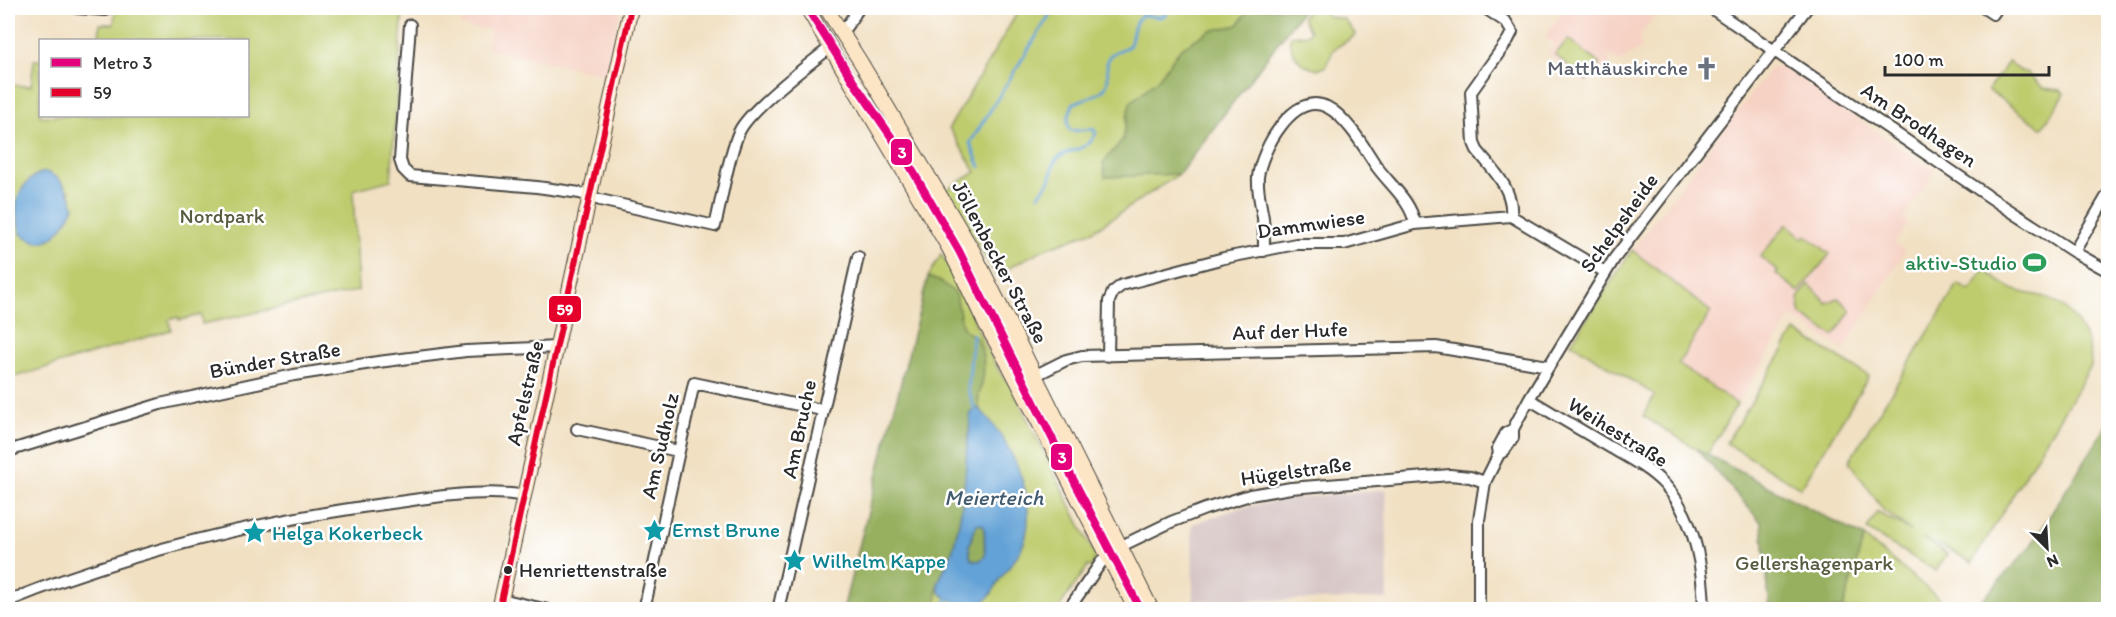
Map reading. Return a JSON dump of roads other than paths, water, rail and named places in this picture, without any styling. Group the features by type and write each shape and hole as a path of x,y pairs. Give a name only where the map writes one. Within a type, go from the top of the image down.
{"main road":[{"name":"Apfelstraße","path":"500,604 631,8"},
{"name":"Jöllenbecker Straße","path":"807,8 950,250 987,327 1136,609"},
{"name":"Jöllenbecker Straße","path":"826,8 965,236 1152,609"}],"street":[{"path":"76,8 106,10 106,8"},
{"path":"840,32 859,8"},
{"path":"1485,8 1506,22 1512,32 1509,40 1471,92 1474,143 1477,150 1507,189 1511,216 1605,272"},
{"name":"Am Brodhagen","path":"1711,8 2074,252 2109,271"},
{"name":"Schelpsheide","path":"1479,609 1479,520 1485,482 1500,454 1498,448 1506,433 1513,429 1528,399 1605,272 1807,8"},
{"path":"1983,8 1993,14 1997,8"},
{"path":"410,25 400,160 406,173 418,178 537,187 589,196 715,226 742,125 762,104 831,47"},
{"path":"1264,251 1263,219 1258,183 1260,167 1275,134 1294,112 1308,105 1326,107 1346,124 1413,213 1415,224"},
{"path":"2074,252 2109,194"},
{"name":"Dammwiese","path":"1108,356 1108,301 1117,289 1127,284 1224,258 1299,244 1344,244 1415,224 1511,216"},
{"name":"Am Bruche","path":"778,609 858,257"},
{"name":"Bünder Straße","path":"8,451 160,404 294,375 466,351 557,347"},
{"name":"Auf der Hufe","path":"1036,375 1074,358 1436,347 1548,366"},
{"name":"Am Sudholz","path":"644,609 694,383 822,411"},
{"name":"Weihestraße","path":"1528,399 1644,467 1665,485 1680,506 1696,547 1702,575 1704,609"},
{"path":"577,429 678,451"},
{"name":"Hügelstraße","path":"1119,546 1205,509 1231,500 1272,491 1340,483 1450,475 1470,477 1485,482"},
{"path":"8,601 72,577 202,538 339,510 432,497 506,493 524,496"},
{"path":"1068,609 1097,568 1119,546"},
{"name":"Apfelstraße","path":"500,604 548,609"}],"water":[{"path":"46,172 52,174 64,185 74,206 65,224 56,235 44,242 38,242 21,234 16,206 24,187 35,176"},
{"name":"Meierteich","path":"979,408 1010,450 1023,484 1028,519 1026,536 1021,548 991,594 980,603 969,604 955,602 943,596 938,586 952,552 958,526 964,488 970,413","holes":["977,524 983,525 985,556 979,561 973,560 970,557 969,545"]}],"waterway":[{"path":"980,167 970,143 1054,8"},
{"path":"1039,195 1050,180 1056,160 1084,147 1096,133 1091,129 1070,130 1068,120 1073,104 1104,89 1108,80 1107,60 1114,53 1130,45 1139,18 1142,15 1156,17 1165,15 1168,8"},
{"path":"973,334 968,389 976,413"},
{"path":"942,610 949,595"}],"metro line":[{"name":"3","path":"807,8 903,154 959,251 1141,610"}],"place":[{"name":"Matthäuskirche","path":"1706,68"},
{"name":"aktiv-Studio","path":"2035,263"},
{"name":"Ernst Brune","path":"654,530"},
{"name":"Helga Kokerbeck","path":"254,533"},
{"name":"Wilhelm Kappe","path":"794,561"},
{"name":"Henriettenstraße","path":"508,570"}],"park label":[{"name":"Nordpark","path":"222,216"},
{"name":"Gellershagenpark","path":"1814,563"}]}
